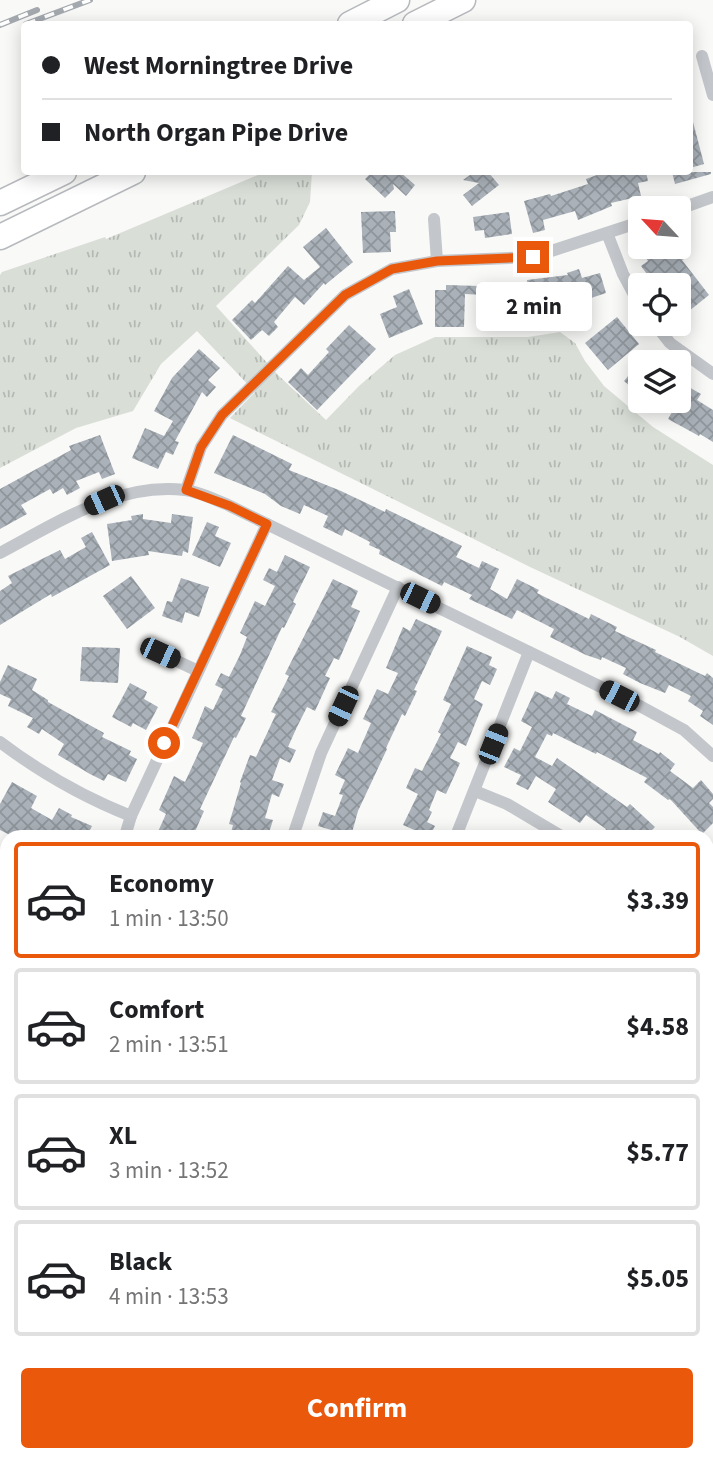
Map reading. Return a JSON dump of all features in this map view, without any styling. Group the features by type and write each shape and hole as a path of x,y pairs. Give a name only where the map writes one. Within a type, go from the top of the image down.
{"highway":[{"path":"356,21 397,0"},
{"path":"421,21 463,0"},
{"path":"0,203 58,175"},
{"path":"0,237 126,175"}],"street":[{"path":"702,56 713,95"},
{"path":"691,205 713,197"},
{"path":"434,219 437,261"},
{"path":"186,490 201,447 222,415 345,295 392,269 437,261 533,257 628,226"},
{"path":"607,233 628,283"},
{"path":"664,336 670,343 713,374"},
{"path":"0,553 104,500 144,490 186,490 230,506 684,730 713,756"},
{"path":"127,830 267,524"},
{"path":"295,830 313,772 398,587"},
{"path":"459,830 529,652"},
{"path":"160,653 198,671"},
{"path":"0,742 53,779 131,816"},
{"path":"475,791 507,804 551,830"}],"green space":[{"path":"258,175 312,175 310,202 299,225 216,306 279,376 326,420 359,386 395,355 435,337 528,337 560,332 575,343 604,386 628,406 628,413 636,413 653,427 713,465 713,656 680,637 530,567 230,418 255,392 197,331 161,364 133,411 76,428 0,468 0,275 2,272 105,237 106,239"}],"building":[{"path":"693,122 704,164 693,167"},
{"path":"711,172 711,174 675,184 673,175"},
{"path":"369,175 403,175 415,185 406,196 393,184 394,189 385,198 365,179"},
{"path":"470,175 491,175 499,185 472,206 463,195 479,183 463,180"},
{"path":"597,175 647,175 648,181 638,183 641,196 628,196 628,199 611,203 612,206 578,220 575,211 543,220 545,230 533,233 524,201 588,184 586,179"},
{"path":"395,211 396,232 390,232 391,252 363,253 361,212"},
{"path":"509,212 512,234 485,238 484,230 475,231 473,217"},
{"path":"326,228 353,262 325,285 324,283 304,305 295,297 274,322 278,327 269,336 262,330 251,340 232,320 252,300 255,303 288,266 304,280 320,267 303,247"},
{"path":"647,259 684,259 682,260 709,295 691,309 691,273 646,273 641,266 648,261"},
{"path":"579,269 582,278 600,273 606,293 564,307 565,316 532,320 527,280 568,275 567,273"},
{"path":"479,283 495,284 495,289 515,290 514,318 483,316 485,295 465,294 464,327 435,327 435,290 446,290 446,285 479,286"},
{"path":"409,289 423,324 389,338 380,314 397,307 393,296"},
{"path":"617,317 628,330 628,336 632,336 639,344 628,350 628,353 608,370 585,343"},
{"path":"349,325 376,349 317,410 288,382 301,368 308,375 329,352 326,349"},
{"path":"199,349 220,368 208,380 216,387 207,397 202,392 175,441 179,442 173,455 166,452 158,469 132,458 145,428 164,436 173,421 154,411 172,378"},
{"path":"691,388 701,394 697,400 713,410 713,442 700,434 699,436 668,419 671,413 691,413"},
{"path":"100,435 115,474 102,479 99,472 76,481 80,488 67,495 63,488 53,494 50,489 21,505 27,514 0,529 0,489 71,450 69,446"},
{"path":"233,435 292,464 289,470 385,512 386,509 462,546 456,557 479,568 482,561 499,569 490,589 507,599 517,579 539,590 537,593 589,619 591,614 617,627 615,631 656,650 655,652 705,676 707,673 713,678 713,725 700,716 703,711 688,701 691,696 669,685 665,693 640,683 623,674 626,668 602,657 601,660 586,655 550,637 554,629 517,610 512,619 469,599 472,595 444,582 442,586 379,554 380,550 369,545 370,542 345,529 342,536 323,527 328,516 304,505 300,514 281,506 265,494 214,473"},
{"path":"143,514 143,519 171,523 172,514 193,517 188,553 183,551 182,556 148,551 149,555 112,561 107,524 132,520 131,516"},
{"path":"207,522 219,527 215,536 231,543 220,567 192,555"},
{"path":"92,532 110,565 52,597 51,594 0,625 0,591 12,583 8,576 60,550 65,559 86,547 81,538"},
{"path":"285,555 310,567 293,602 296,604 284,628 282,627 241,716 246,718 236,738 234,737 200,809 204,811 196,830 159,830 166,814 159,810 174,776 185,782 203,743 192,738 205,706 213,710 223,689 215,685 221,673 229,677 240,655 247,637 240,633 255,601 265,606 275,586 263,580 269,568 277,572"},
{"path":"131,576 155,608 127,629 103,596"},
{"path":"181,578 209,587 199,617 185,612 182,623 162,616 167,601 172,602"},
{"path":"333,579 358,591 351,607 360,611 339,660 334,658 325,676 330,678 315,711 307,707 296,729 288,747 296,750 290,763 280,758 272,780 284,784 279,797 272,794 265,818 273,820 270,830 232,830 233,825 229,824 240,782 250,755 256,757 276,714 271,712 289,676 285,674"},
{"path":"416,619 442,631 414,690 417,691 405,716 402,714 386,748 358,811 353,830 331,830 318,826 323,812 335,816 345,780 335,775 348,748 358,753 371,723 363,719 377,689 388,694 398,673 386,668 403,627 410,631"},
{"path":"467,646 492,657 489,665 497,669 490,685 482,681 474,699 483,704 466,746 458,742 450,758 460,763 446,794 437,790 429,810 432,812 427,822 435,826 433,830 414,830 403,825 418,794 406,788 415,768 422,771 441,734 438,732 451,704 443,700"},
{"path":"82,647 120,648 118,683 80,681"},
{"path":"8,665 37,679 32,690 48,702 104,733 102,737 131,751 129,755 137,759 126,782 108,774 104,781 90,774 58,755 64,744 42,729 39,734 27,727 33,718 8,706 11,699 0,694 0,682"},
{"path":"130,683 147,692 144,699 158,707 146,730 133,723 131,727 112,717"},
{"path":"535,691 552,699 556,691 570,698 567,704 592,716 595,710 637,732 633,740 659,754 660,752 675,764 670,771 693,788 701,780 713,794 709,803 713,807 713,823 706,830 698,830 670,799 644,782 647,778 597,752 596,754 553,733 552,736 547,734 535,757 552,766 557,758 627,807 630,804 655,827 652,830 606,830 586,815 580,823 548,802 556,789 536,776 528,790 516,784 521,775 504,767 514,748 520,751 532,727 521,721"},
{"path":"12,782 37,796 31,808 52,820 59,808 72,815 71,817 92,826 90,830 0,830 0,804"}],"railway":[{"path":"34,21 90,0"},
{"path":"0,25 37,10"}],"route":[{"path":"164,743 267,524 230,506 186,490 201,447 222,415 345,295 392,269 437,261 533,257"}]}
